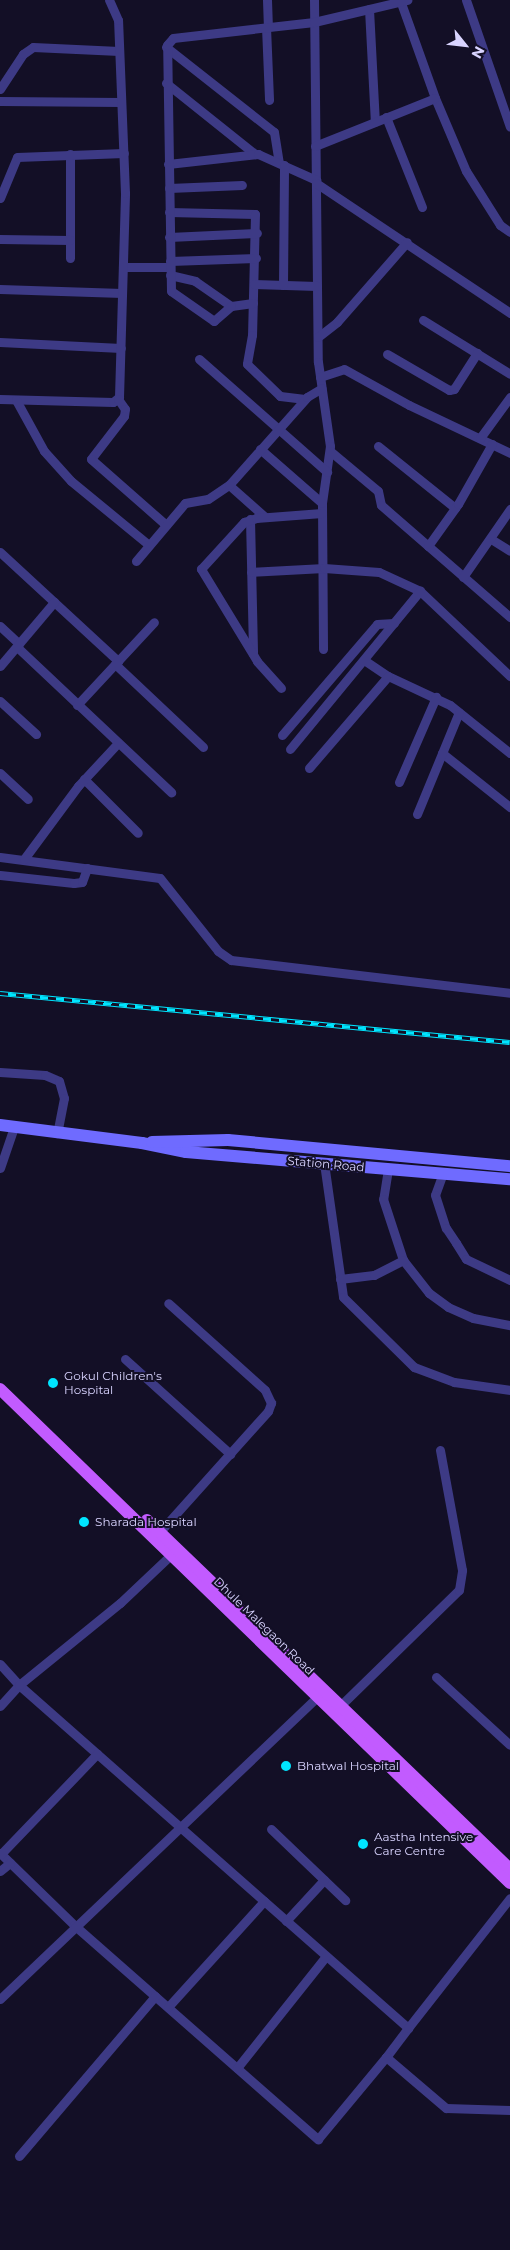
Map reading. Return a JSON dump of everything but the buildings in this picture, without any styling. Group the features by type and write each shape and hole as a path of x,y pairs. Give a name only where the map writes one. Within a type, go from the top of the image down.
{"main road":[{"name":"Station Road","path":"0,1125 142,1143 181,1152 510,1178"},
{"name":"Station Road","path":"142,1143 173,1139 228,1140 510,1166"},
{"path":"0,1377 157,1535"},
{"name":"Dhule Malegaon Road","path":"0,1389 157,1535 320,1693 510,1883"},
{"path":"320,1693 340,1706 510,1869"}],"street":[{"path":"109,0 117,15 124,153 123,267 118,399 125,409 124,416 91,459 166,525"},
{"path":"267,0 270,100"},
{"path":"314,0 318,337 320,377 330,451 322,503 324,568 323,649"},
{"path":"466,0 510,127"},
{"path":"253,303 231,306 216,321 212,321 174,294 170,268 166,83 166,47 173,38 314,22 403,1 435,98 466,171 500,224 510,232"},
{"path":"369,10 375,122"},
{"path":"166,47 274,132 281,164 283,285"},
{"path":"0,89 23,54 33,48 119,51"},
{"path":"166,83 255,154 281,164 316,182 510,313"},
{"path":"315,146 435,98"},
{"path":"0,101 122,102"},
{"path":"386,118 422,207"},
{"path":"0,198 17,157 124,153"},
{"path":"70,154 70,258"},
{"path":"168,164 255,154"},
{"path":"169,188 242,185"},
{"path":"169,212 252,212 257,218 248,364 280,396 305,399"},
{"path":"170,237 257,233"},
{"path":"0,239 70,240"},
{"path":"318,337 337,322 406,242"},
{"path":"123,267 170,268 256,258"},
{"path":"170,268 195,281 231,306"},
{"path":"254,284 317,286"},
{"path":"0,289 122,293"},
{"path":"423,320 510,374"},
{"path":"0,342 121,348"},
{"path":"387,354 449,390 454,389 477,353"},
{"path":"199,359 327,472"},
{"path":"320,377 344,369 409,405 510,453"},
{"path":"136,561 184,503 208,499 229,485 305,399 322,388"},
{"path":"480,438 510,397"},
{"path":"0,400 113,402 118,399"},
{"path":"16,400 44,451 71,481 149,545"},
{"path":"428,546 455,508 492,444"},
{"path":"378,446 455,508"},
{"path":"260,448 322,503"},
{"path":"330,451 378,491 381,505 510,617"},
{"path":"229,485 265,517"},
{"path":"281,688 253,655 201,573 202,566 250,519 322,514"},
{"path":"463,577 509,514"},
{"path":"250,519 253,655"},
{"path":"491,539 510,551"},
{"path":"0,552 203,747"},
{"path":"251,572 324,568 377,571 420,591 510,676"},
{"path":"290,749 420,591"},
{"path":"0,666 54,602"},
{"path":"77,705 154,622"},
{"path":"282,735 377,624 394,623"},
{"path":"0,626 77,705 171,792"},
{"path":"364,660 388,676 436,697 459,712 510,753"},
{"path":"309,768 388,676"},
{"path":"400,782 436,697"},
{"path":"0,701 36,734"},
{"path":"417,814 459,712"},
{"path":"24,859 84,779 118,743"},
{"path":"442,753 510,807"},
{"path":"0,773 28,800"},
{"path":"84,779 138,833"},
{"path":"0,857 160,878 218,951 231,960 510,993"},
{"path":"0,875 74,883 82,882 87,868"},
{"path":"0,1072 45,1075 59,1081 64,1098 57,1133"},
{"path":"0,1168 14,1127"},
{"path":"324,1164 343,1298 414,1367 454,1382 510,1390"},
{"path":"388,1169 383,1199 404,1260 429,1293 448,1308 473,1318 510,1325"},
{"path":"442,1173 435,1195 451,1236 466,1259 510,1280"},
{"path":"340,1279 374,1276 404,1260"},
{"path":"157,1535 268,1411 270,1397 168,1303"},
{"path":"125,1359 230,1454"},
{"path":"340,1706 458,1590 462,1570 440,1450"},
{"path":"0,1706 19,1685 120,1603 174,1552"},
{"path":"0,1664 19,1685 408,2028"},
{"path":"436,1677 510,1745"},
{"path":"0,1999 74,1925 320,1693"},
{"path":"97,1754 0,1853 74,1925 318,2139 386,2057 510,1898"},
{"path":"271,1829 345,1900"},
{"path":"0,1871 10,1863"},
{"path":"286,1921 324,1880"},
{"path":"168,2007 264,1901"},
{"path":"237,2068 326,1956"},
{"path":"19,2156 155,1996"},
{"path":"386,2057 446,2108 510,2110"}],"railway":[{"path":"0,993 510,1042"}],"place":[{"name":"Gokul Children's Hospital","path":"53,1383"},
{"name":"Sharada Hospital","path":"84,1522"},
{"name":"Bhatwal Hospital","path":"286,1766"},
{"name":"Aastha Intensive Care Centre","path":"363,1844"}]}
